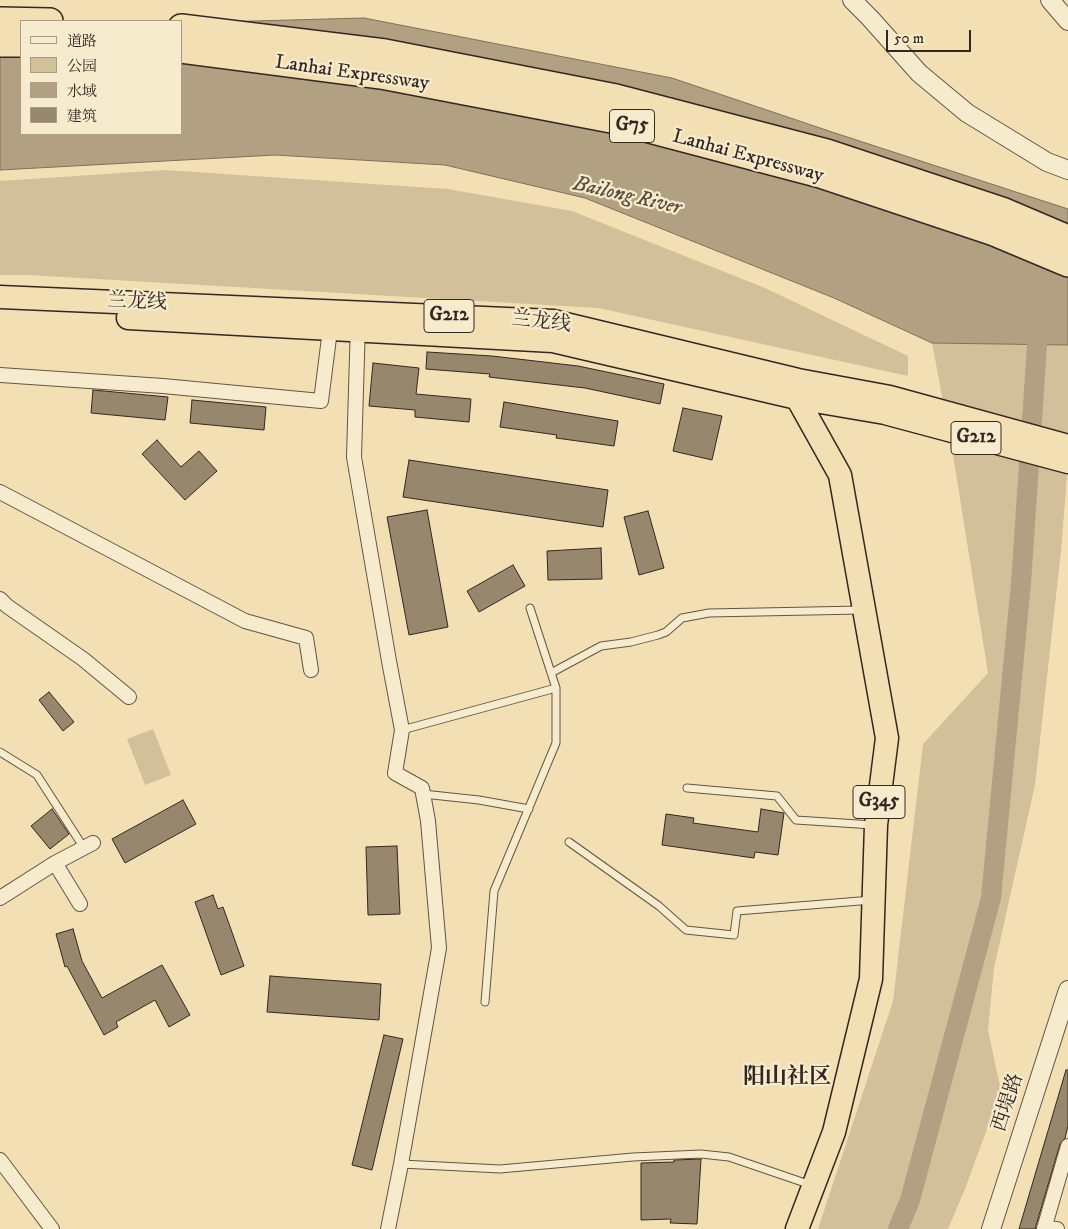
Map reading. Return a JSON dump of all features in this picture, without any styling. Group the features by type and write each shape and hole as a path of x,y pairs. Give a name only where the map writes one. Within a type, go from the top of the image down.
{"highway":[{"path":"0,20 20,20"},
{"name":"Lanhai Expressway","path":"182,27 385,52 616,97 827,152 1002,210 1068,238"},
{"path":"0,44 20,44"},
{"name":"Lanhai Expressway","path":"182,50 381,76 611,120 820,175 994,233 1068,264"},
{"name":"兰龙线","path":"0,297 331,320"},
{"name":"兰龙线","path":"0,311 358,321 553,341 887,405 1068,446"},
{"name":"G345","path":"797,1229 834,1132 871,980 876,825 887,738 840,475 798,389"},
{"name":"兰龙线","path":"887,405 1068,462"}],"street":[{"path":"852,0 919,73 966,113 1047,162 1068,170"},
{"path":"1050,0 1068,21"},
{"path":"0,375 163,386 320,401 331,320"},
{"path":"358,321 354,457 402,730 395,773 422,788 428,821 439,948 388,1229"},
{"path":"0,492 244,621 306,638 311,670"},
{"path":"0,598 7,606 83,659 129,697"},
{"path":"0,898 55,863 88,846"},
{"path":"55,863 80,904"},
{"name":"西堤路","path":"991,1229 1068,990"},
{"path":"1048,1229 1063,1180 1068,1146"},
{"path":"0,1160 52,1229"}],"lane":[{"path":"485,1002 494,892 508,854 556,743 556,688 530,608"},
{"path":"550,673 601,646 631,642 666,632 682,618 709,613 864,610"},
{"path":"402,730 556,688"},
{"path":"0,752 37,775 88,846"},
{"path":"687,788 777,796 796,820 876,825"},
{"path":"423,794 479,800 529,809"},
{"path":"569,842 659,906 686,930 734,935 737,911 874,900"},
{"path":"401,1164 500,1169 701,1154 729,1158 814,1186"}],"green space":[{"path":"165,170 448,189 572,211 765,288 908,356 908,376 598,308 28,275 0,275 0,181"},
{"path":"932,343 1068,345 1068,464 1061,551 1035,785 994,968 988,1030 1001,1091 965,1189 948,1229 818,1229 893,1001 923,744 988,673 953,455"},
{"path":"153,729 171,775 145,785 127,739"}],"water":[{"name":"Bailong River","path":"364,18 672,78 1068,209 1068,345 932,343 834,298 585,198 445,165 275,155 0,170 0,33 20,32 20,135 182,135 182,23"}],"building":[{"path":"427,352 492,356 578,366 664,384 660,404 585,388 489,377 490,374 426,369"},
{"path":"373,363 419,368 416,394 471,399 469,422 415,417 415,410 369,406"},
{"path":"93,390 168,397 165,420 91,413"},
{"path":"192,400 266,407 264,430 190,423"},
{"path":"504,402 618,421 614,446 556,438 557,435 500,427"},
{"path":"683,408 722,416 712,460 673,451"},
{"path":"157,440 181,467 199,451 217,471 185,500 142,454"},
{"path":"409,460 608,490 603,527 403,497"},
{"path":"427,510 448,627 409,635 387,517"},
{"path":"648,511 664,568 639,575 624,517"},
{"path":"601,548 602,579 548,580 547,551"},
{"path":"513,565 525,586 479,612 467,591"},
{"path":"49,692 74,722 63,731 39,700"},
{"path":"183,800 196,824 125,863 112,839"},
{"path":"52,809 69,834 50,849 31,826"},
{"path":"761,809 784,813 778,855 755,852 754,858 662,845 666,814 694,818 693,823 758,832"},
{"path":"397,846 400,914 368,915 366,847"},
{"path":"213,895 218,909 223,907 244,966 221,975 195,902"},
{"path":"73,929 82,961 102,998 162,965 190,1015 169,1027 155,1000 116,1022 118,1027 104,1035 67,966 65,967 56,934"},
{"path":"270,976 381,984 379,1020 267,1012"},
{"path":"384,1035 403,1039 372,1170 352,1165"},
{"path":"1066,1070 1068,1070 1068,1126 1065,1138 1060,1144 1035,1229 1019,1229"},
{"path":"701,1159 697,1224 670,1223 671,1219 641,1220 641,1163"}],"waterway":[{"path":"898,1229 910,1200 991,898 1021,583 1039,316"}],"district":[{"name":"阳山社区","path":"787,1078"}]}
